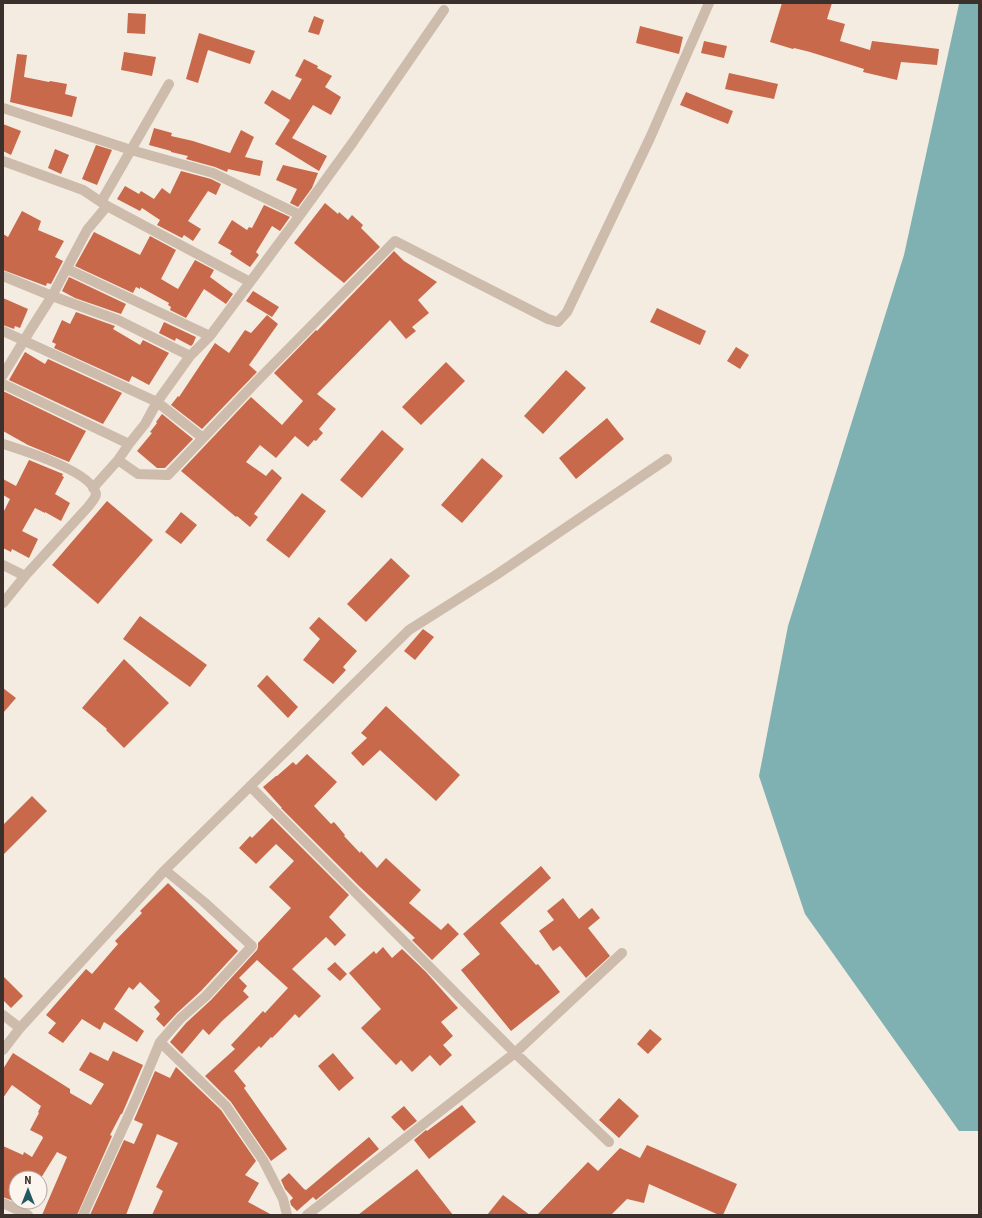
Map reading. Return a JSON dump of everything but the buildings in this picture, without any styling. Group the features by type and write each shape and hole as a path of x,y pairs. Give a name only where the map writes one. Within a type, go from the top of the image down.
{"street":[{"path":"118,460 138,474 168,475 258,380 395,242 558,322 567,312 650,138 709,3"},
{"path":"93,488 118,460 145,424 158,402 190,356 210,336 300,215 353,142 444,10"},
{"path":"3,375 52,296 87,230 104,204 131,150 169,84"},
{"path":"3,108 131,150 213,173 300,215"},
{"path":"3,161 83,190 104,204 250,282"},
{"path":"67,269 210,336"},
{"path":"3,276 118,320 190,356"},
{"path":"3,331 158,402 203,438"},
{"path":"3,384 129,444"},
{"path":"3,444 59,464 89,482 96,494 88,507 25,576 3,603"},
{"path":"3,1050 20,1028 165,870 409,630 496,575 667,459"},
{"path":"3,565 25,576"},
{"path":"250,786 515,1053 609,1142"},
{"path":"83,1215 160,1042 181,1018 206,996 252,946 204,902 165,870"},
{"path":"307,1215 515,1053 622,953"},
{"path":"3,1015 20,1028"},
{"path":"160,1042 226,1106 263,1160 283,1199 287,1215"},
{"path":"3,1203 28,1215"}],"water":[{"path":"979,3 979,1131 959,1131 805,914 759,776 788,626 904,255 959,4"}]}
